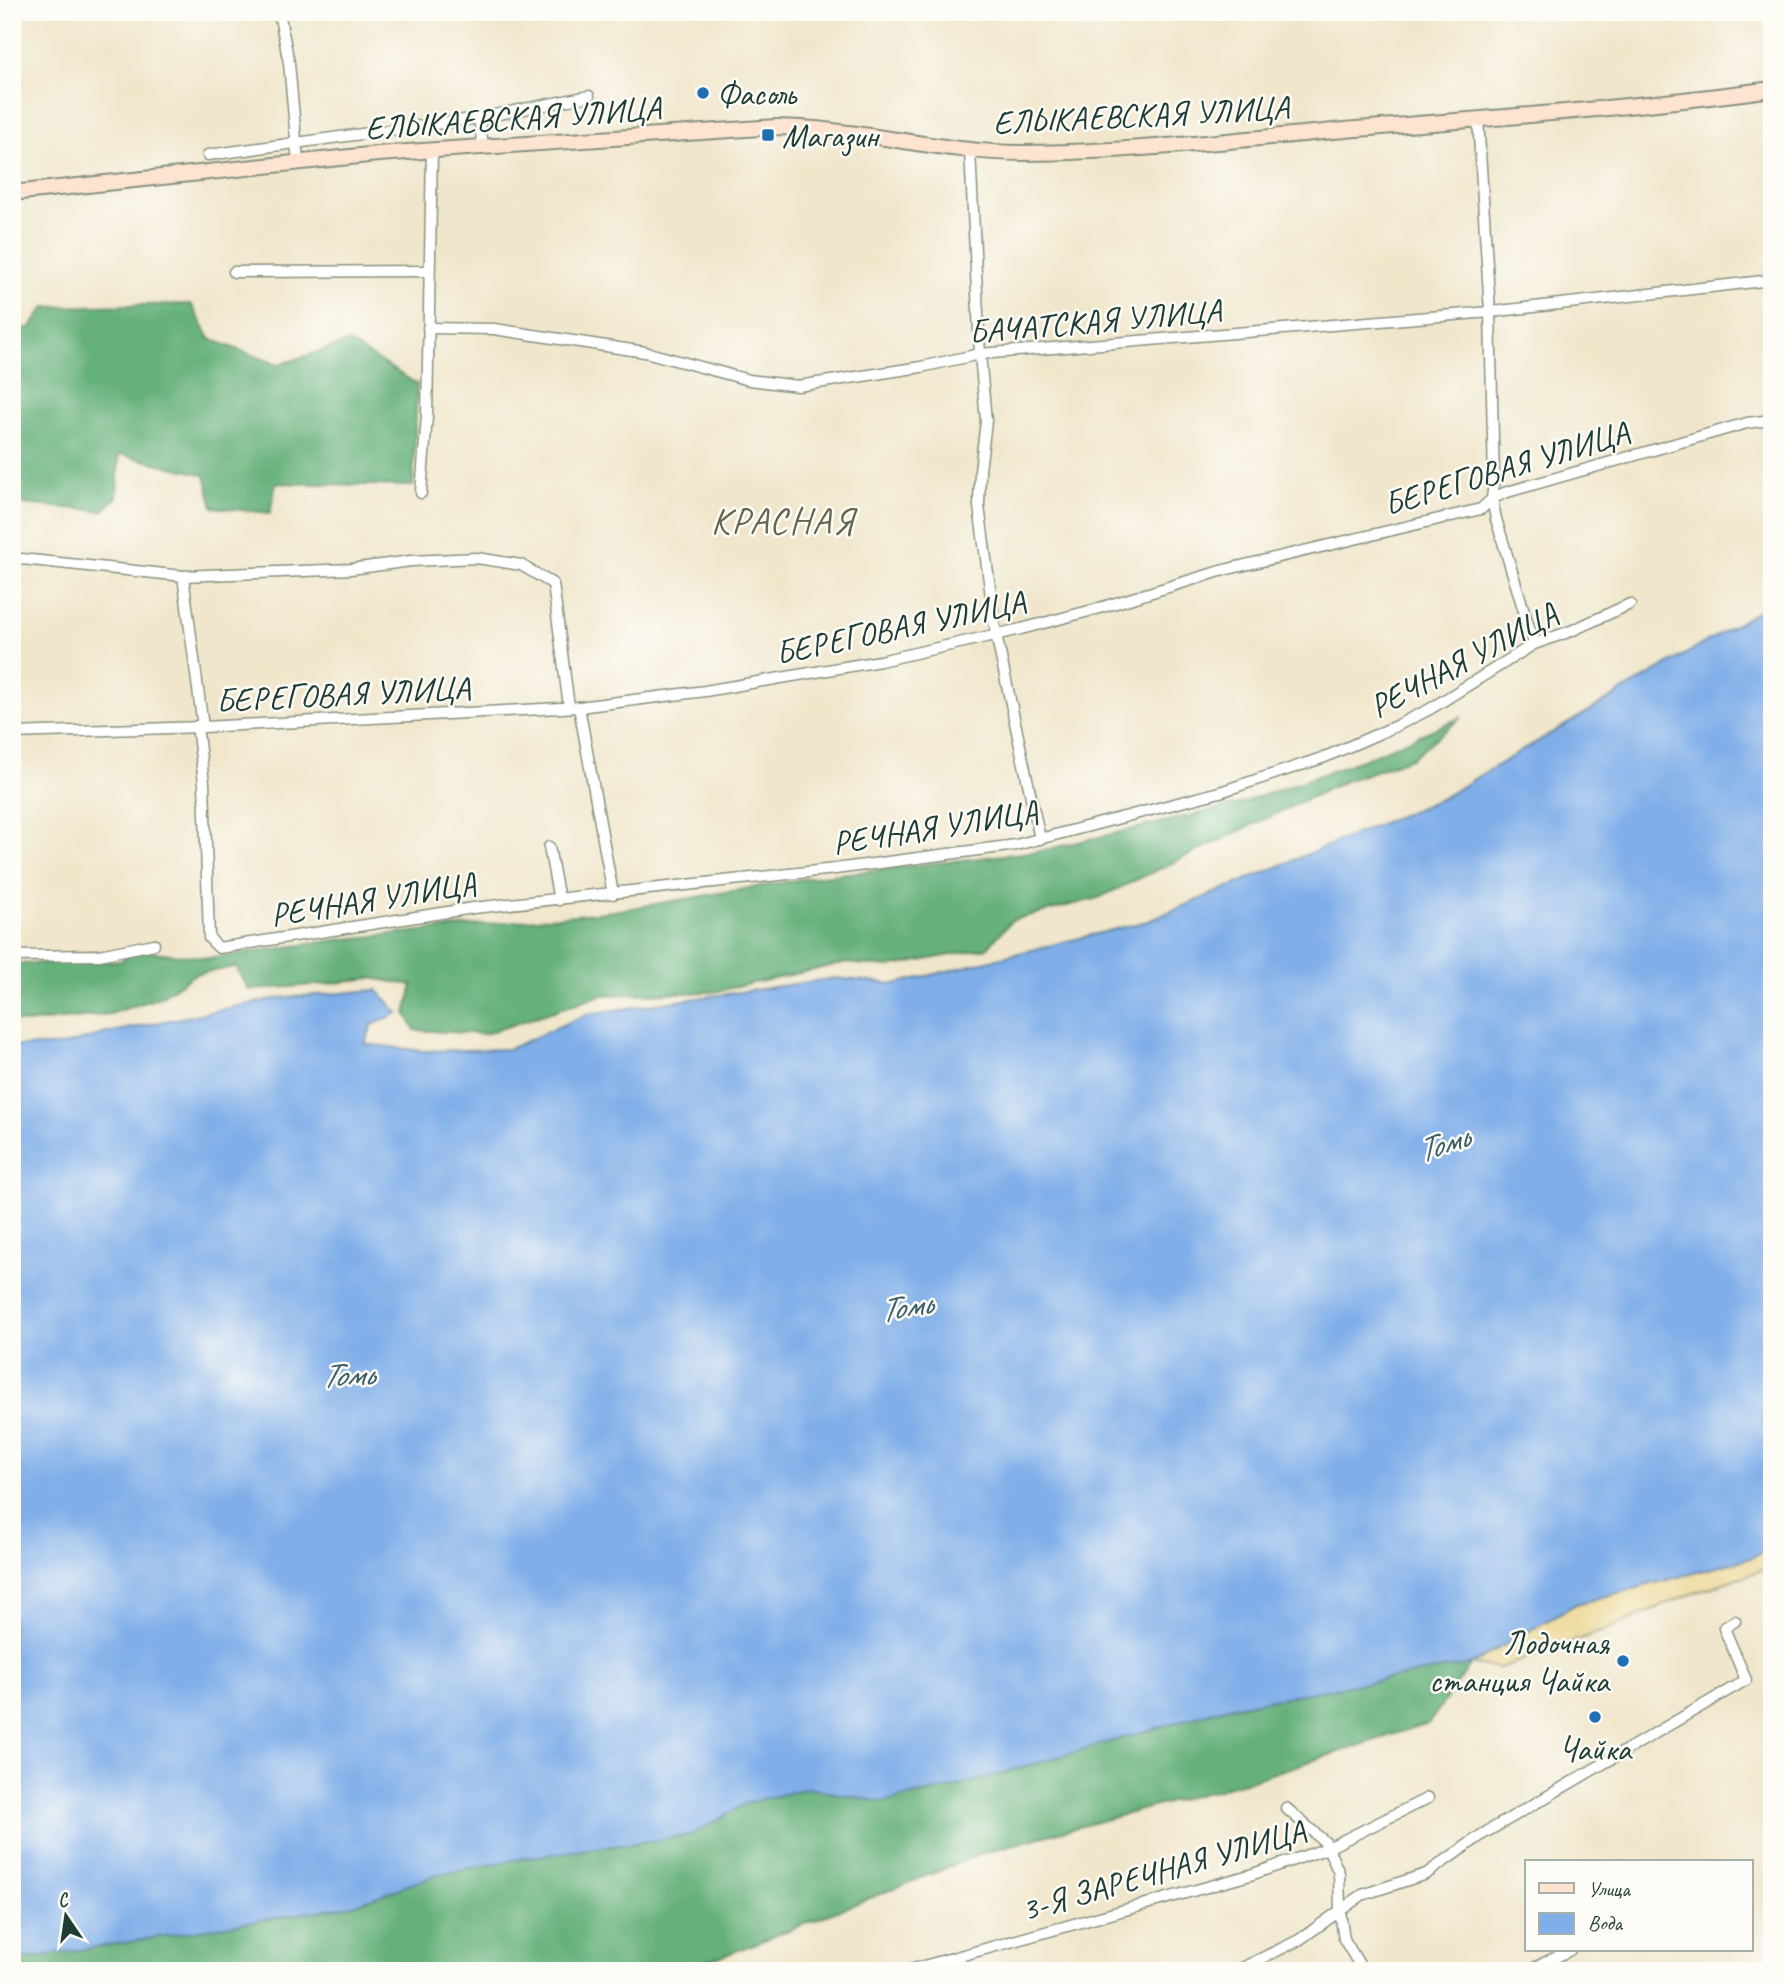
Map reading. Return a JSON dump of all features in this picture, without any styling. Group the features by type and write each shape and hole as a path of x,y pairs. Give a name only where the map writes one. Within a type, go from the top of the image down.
{"street":[{"path":"279,12 289,63 298,162"},
{"name":"ЕЛЫКАЕВСКАЯ УЛИЦА","path":"12,193 432,150 790,127 970,150 1021,153 1112,150 1603,109 1772,89"},
{"path":"208,155 479,118 589,96"},
{"path":"479,118 483,146"},
{"path":"1478,119 1490,312 1494,481 1492,499 1534,644"},
{"path":"421,493 427,416 432,150"},
{"path":"970,150 986,421 979,471 979,506 996,634 1040,839"},
{"path":"234,272 429,271"},
{"name":"БАЧАТСКАЯ УЛИЦА","path":"428,328 494,329 645,352 749,380 798,386 921,368 980,354 1490,312 1772,280"},
{"name":"БЕРЕГОВАЯ УЛИЦА","path":"12,733 200,727 574,707 705,691 880,661 1093,610 1224,570 1481,509 1504,493 1747,423 1772,420"},
{"path":"12,558 183,576 351,569 411,561 477,558 521,565 553,584 574,707 613,894"},
{"path":"183,576 200,727"},
{"name":"РЕЧНАЯ УЛИЦА","path":"200,727 209,938 219,948 473,908 613,894 1016,845 1220,792 1325,757 1430,709 1534,644 1571,631 1630,604"},
{"path":"549,848 559,900"},
{"path":"12,956 99,955 154,944"},
{"path":"1237,1971 1299,1940 1362,1895 1426,1874 1483,1834 1746,1680 1724,1628 1735,1621"},
{"name":"3-Я ЗАРЕЧНАЯ УЛИЦА","path":"906,1971 1250,1875 1328,1848 1428,1798"},
{"path":"1286,1808 1326,1843 1339,1873 1344,1939 1363,1971"},
{"path":"1528,1971 1566,1952"}],"green space":[{"path":"191,304 210,339 279,365 348,342 417,384 413,486 276,483 270,513 213,507 205,475 119,454 117,497 102,511 12,503 12,329 30,328 45,307"},
{"path":"1462,717 1411,758 1343,782 1098,898 1012,920 987,948 889,967 844,963 713,992 601,995 485,1034 415,1030 406,1013 413,985 370,978 249,990 236,967 195,974 160,997 110,1014 26,1023 12,1021 12,964 121,961 133,950 209,958 336,940 614,911 814,877 1040,851 1239,804 1362,760"},
{"path":"1471,1664 1429,1723 1252,1780 989,1851 723,1956 665,1971 12,1971 12,1961 353,1905 436,1875 524,1858 691,1835 747,1803 808,1788 882,1802 951,1788 1228,1707"}],"sand":[{"path":"1767,1549 1770,1557 1765,1569 1683,1597 1605,1630 1500,1668 1471,1664 1576,1604 1750,1558"}],"water":[{"name":"Томь","path":"1772,603 1772,1403 1768,1404 1762,1416 1765,1426 1772,1432 1772,1549 1750,1558 1576,1604 1471,1664 1228,1707 951,1788 882,1802 808,1788 747,1803 691,1835 524,1858 436,1875 353,1905 12,1961 12,1046 61,1046 107,1033 279,998 377,990 398,1013 372,1025 365,1044 424,1051 509,1049 587,1014 836,978 895,984 1148,921 1442,798"}],"place":[{"name":"Фасоль","path":"703,93"},
{"name":"Магазин","path":"768,135"},
{"name":"Лодочная станция Чайка","path":"1623,1661"},
{"name":"Чайка","path":"1595,1717"}],"district":[{"name":"КРАСНАЯ","path":"783,520"}]}
